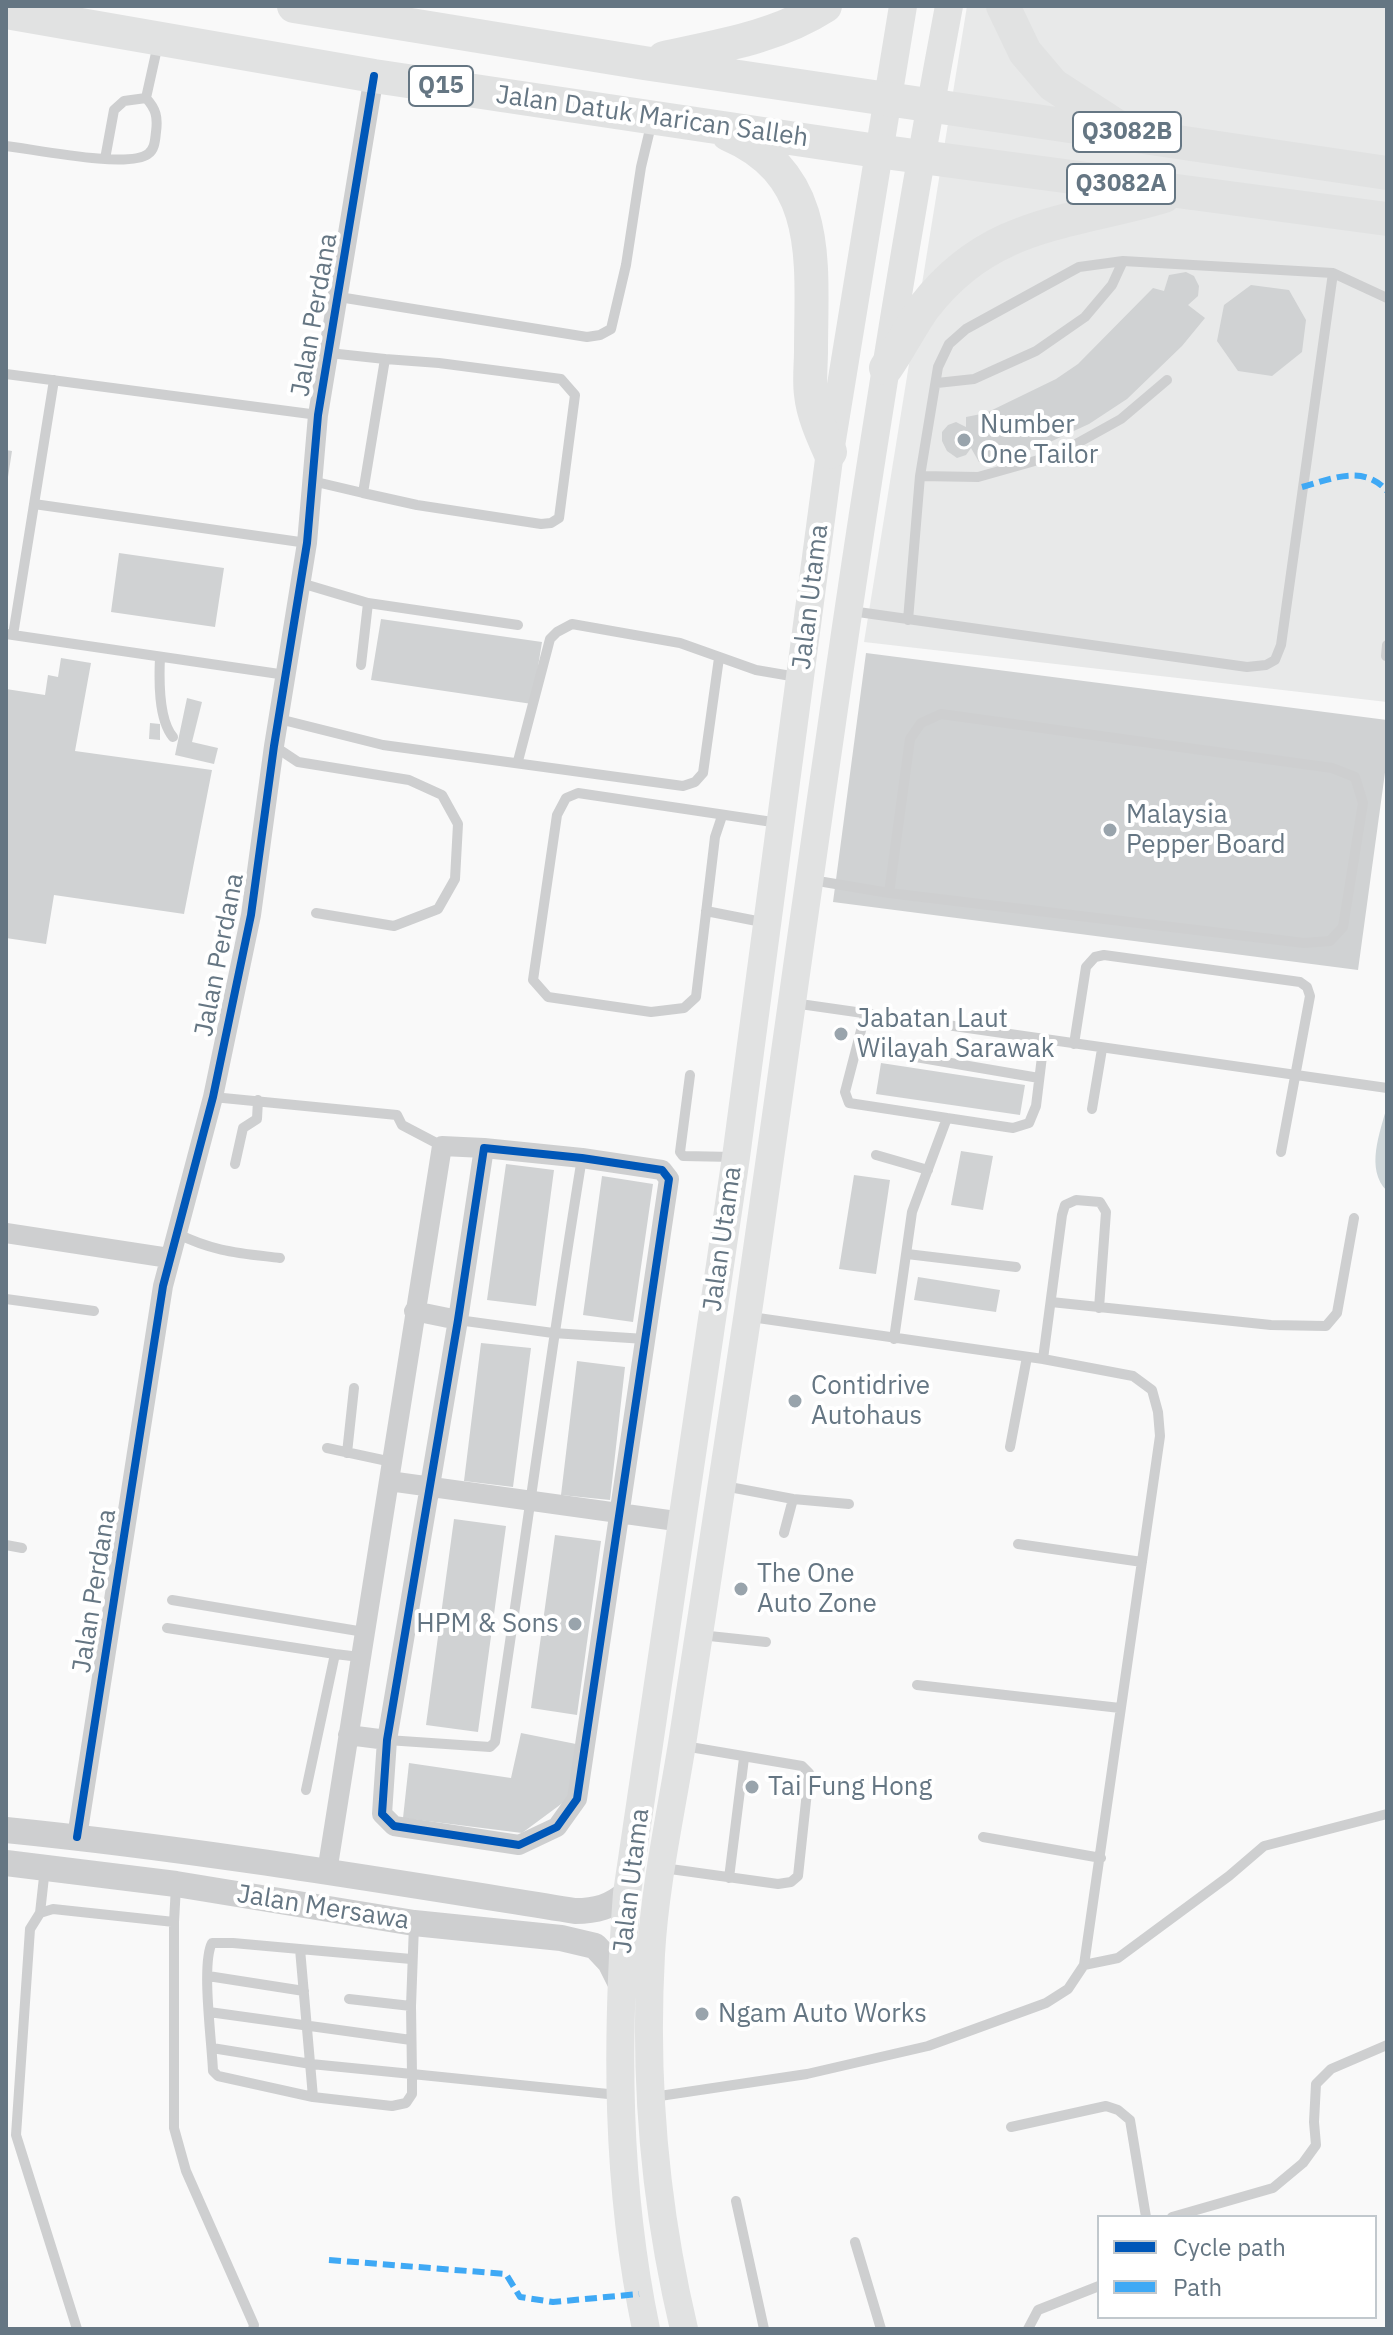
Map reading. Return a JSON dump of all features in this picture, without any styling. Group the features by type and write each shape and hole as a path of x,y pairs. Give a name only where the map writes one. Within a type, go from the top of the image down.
{"highway":[{"name":"Jalan Datuk Marican Salleh","path":"294,6 930,106"},
{"path":"644,63 769,33 799,22 825,6"},
{"path":"1003,6 1025,52 1053,85 1126,132"},
{"name":"Jalan Datuk Marican Salleh","path":"6,12 374,76 920,157"},
{"name":"Q3082B","path":"930,106 1126,132 1387,173"},
{"path":"702,123 763,154 779,170 801,207 812,251 811,394 830,452"},
{"name":"Q3082A","path":"920,157 1387,219"},
{"path":"886,368 924,307 978,254 1005,239 1034,229 1179,192"}],"main road":[{"name":"Jalan Utama","path":"646,2329 628,2222 619,2096 620,1982 627,1893 736,1157 830,452 903,6"},
{"name":"Jalan Utama","path":"684,2329 663,2228 651,2097 651,1950 748,1316 848,611 920,157 949,6"}],"street":[{"name":"Jalan Perdana","path":"77,1837 160,1302 213,1097 251,915 274,746 307,543 318,415 374,76"},
{"path":"327,1872 442,1146 484,1148 582,1158 662,1170 669,1179 577,1799 557,1827 519,1845 394,1826 382,1814 387,1740 484,1148"},
{"path":"6,1233 169,1258"},
{"path":"414,1311 458,1320"},
{"path":"390,1472 430,1485 683,1522"},
{"path":"348,1735 387,1740"},
{"name":"Jalan Mersawa","path":"6,1830 327,1872 575,1911 595,1911 615,1904 627,1893"},
{"name":"Jalan Mersawa","path":"6,1863 176,1884 414,1923 561,1938 595,1946 610,1962 620,1982"}],"lane":[{"path":"146,98 160,38"},
{"path":"6,146 105,159 137,158 148,154 155,145 158,120 154,107 146,98"},
{"path":"105,159 114,110 124,101 146,98"},
{"path":"339,297 587,337 611,329 629,251 641,167 653,118"},
{"path":"937,383 974,379 1036,351 1085,317 1112,285 1123,261"},
{"path":"908,620 920,476 938,367 949,344 966,329 1079,267 1123,261 1333,273 1387,298"},
{"path":"848,611 1247,667 1266,665 1275,660 1281,645 1333,273"},
{"path":"312,481 417,505 541,524 559,518 575,395 561,379 329,353"},
{"path":"363,493 385,359"},
{"path":"6,374 318,415"},
{"path":"54,380 10,634 286,675"},
{"path":"920,476 978,477 1056,455 1121,419 1167,380"},
{"path":"34,504 307,543"},
{"path":"301,583 368,603 518,625"},
{"path":"361,665 368,603"},
{"path":"518,761 550,639 572,624 680,643 756,670 800,677"},
{"path":"160,657 160,691 173,737"},
{"path":"279,719 383,745 518,761 683,786 695,782 703,773 719,658"},
{"path":"809,880 889,893 1304,943 1330,941 1343,927 1363,803 1355,777 1332,768 941,714 921,723 910,739 889,893"},
{"path":"274,746 298,762 409,780 442,795 458,824 455,879 438,909 394,926 316,913"},
{"path":"722,816 715,837 696,997 684,1008 651,1012 548,997 533,980 557,815 566,798 578,793 781,824"},
{"path":"706,911 767,923"},
{"path":"1074,1044 1086,967 1095,957 1104,955 1300,982 1307,987 1310,996 1281,1152"},
{"path":"791,1003 1387,1088"},
{"path":"865,1015 845,1092 849,1103 1013,1128 1029,1123 1036,1106 1044,1040"},
{"path":"857,1047 1039,1078"},
{"path":"1092,1109 1102,1049"},
{"path":"690,1075 681,1155 736,1157"},
{"path":"213,1097 397,1115 402,1125 442,1146"},
{"path":"235,1164 243,1128 257,1119 258,1100"},
{"path":"894,1339 912,1212 947,1118"},
{"path":"876,1155 928,1170"},
{"path":"387,1740 490,1747 495,1742 553,1333 582,1158"},
{"path":"1043,1359 1065,1205 1076,1200 1100,1202 1106,1212 1099,1308"},
{"path":"1051,1302 1271,1325 1326,1326 1337,1313 1354,1218"},
{"path":"176,1233 200,1246 222,1252 280,1258"},
{"path":"907,1254 1016,1267"},
{"path":"6,1299 94,1311"},
{"path":"651,2097 807,2074 928,2046 1046,2003 1068,1989 1084,1965 1160,1436 1152,1390 1133,1376 1043,1359 748,1316"},
{"path":"458,1320 553,1333 645,1339"},
{"path":"1010,1447 1027,1357"},
{"path":"347,1453 354,1388"},
{"path":"327,1448 347,1453 390,1472"},
{"path":"722,1485 793,1499 849,1504"},
{"path":"784,1533 793,1499"},
{"path":"1018,1544 1142,1562"},
{"path":"6,1545 22,1548"},
{"path":"172,1600 364,1632"},
{"path":"167,1628 360,1657"},
{"path":"699,1635 766,1642"},
{"path":"306,1790 335,1654"},
{"path":"917,1685 1120,1708"},
{"path":"663,1868 778,1884 791,1882 798,1876 809,1773 802,1766 682,1746"},
{"path":"729,1878 744,1758"},
{"path":"1084,1965 1118,1958 1229,1876 1264,1846 1387,1814"},
{"path":"983,1837 1101,1858"},
{"path":"45,1868 40,1913 30,1929 16,2135 77,2329"},
{"path":"176,1884 174,2128 186,2171 254,2325 253,2329"},
{"path":"40,1913 53,1909 174,1922"},
{"path":"411,1959 212,1943 207,1952 213,2071 218,2076 313,2097 392,2106 406,2103 412,2094 411,1959 414,1923"},
{"path":"300,1949 313,2097"},
{"path":"208,1976 304,1991"},
{"path":"349,1999 411,2006"},
{"path":"209,2012 411,2040"},
{"path":"1179,2215 1273,2188 1303,2163 1316,2145 1316,2084 1331,2069 1387,2045"},
{"path":"212,2048 311,2064 619,2096"},
{"path":"1011,2127 1106,2106 1118,2110 1130,2120 1146,2215"},
{"path":"736,2201 764,2329"},
{"path":"855,2242 881,2329"},
{"path":"1028,2329 1038,2310 1097,2287"}],"shaded area":[{"path":"967,6 1387,6 1387,702 864,642"},
{"path":"1387,1106 1387,1191 1380,1182 1375,1162"}],"building":[{"path":"1186,272 1194,276 1199,286 1198,296 1188,305 1205,318 1182,346 1127,399 1089,424 1011,457 979,462 971,448 966,455 957,458 947,451 942,432 948,425 956,422 966,427 966,417 986,413 1056,379 1078,364 1153,288 1164,291 1169,275"},
{"path":"1251,285 1289,290 1306,320 1302,352 1272,376 1238,371 1217,341 1224,305"},
{"path":"6,450 12,451 8,477 6,477"},
{"path":"119,553 224,568 215,627 111,612"},
{"path":"381,619 542,642 532,704 371,680"},
{"name":"Malaysia Pepper Board","path":"866,653 1387,720 1387,758 1358,970 833,902"},
{"path":"61,658 91,663 75,751 212,770 184,914 54,895 46,944 6,938 6,689 45,695 48,675 58,677"},
{"path":"187,698 202,702 192,742 218,748 214,764 175,755"},
{"path":"150,723 160,724 160,740 149,739"},
{"path":"881,1063 1025,1085 1020,1115 876,1094"},
{"path":"961,1151 993,1156 983,1210 951,1205"},
{"path":"506,1164 554,1170 536,1306 487,1300"},
{"path":"854,1175 890,1180 876,1274 839,1269"},
{"path":"602,1176 653,1184 633,1322 583,1315"},
{"path":"918,1277 1000,1290 996,1312 914,1300"},
{"path":"481,1343 531,1348 513,1487 464,1481"},
{"path":"577,1361 625,1367 610,1500 561,1495"},
{"path":"454,1519 506,1526 478,1732 426,1725"},
{"path":"555,1535 601,1541 577,1715 531,1708"},
{"path":"521,1733 576,1744 568,1799 522,1833 403,1818 409,1763 511,1778"}],"marked path":[{"path":"1302,487 1357,476 1368,478 1387,491"},
{"path":"329,2260 506,2274 520,2297 553,2302 639,2294"}],"cycle path":[{"path":"77,1837 163,1286 213,1097 251,915 274,746 307,543 318,415 374,76"},
{"path":"484,1148 662,1170 669,1179 577,1799 557,1827 519,1845 394,1826 382,1814 387,1740 484,1148"}],"place":[{"name":"Number One Tailor","path":"964,440"},
{"name":"Malaysia Pepper Board","path":"1110,830"},
{"name":"Jabatan Laut Wilayah Sarawak","path":"841,1034"},
{"name":"Contidrive Autohaus","path":"795,1401"},
{"name":"The One Auto Zone","path":"741,1589"},
{"name":"HPM & Sons","path":"575,1624"},
{"name":"Tai Fung Hong","path":"752,1787"},
{"name":"Ngam Auto Works","path":"702,2014"}]}
